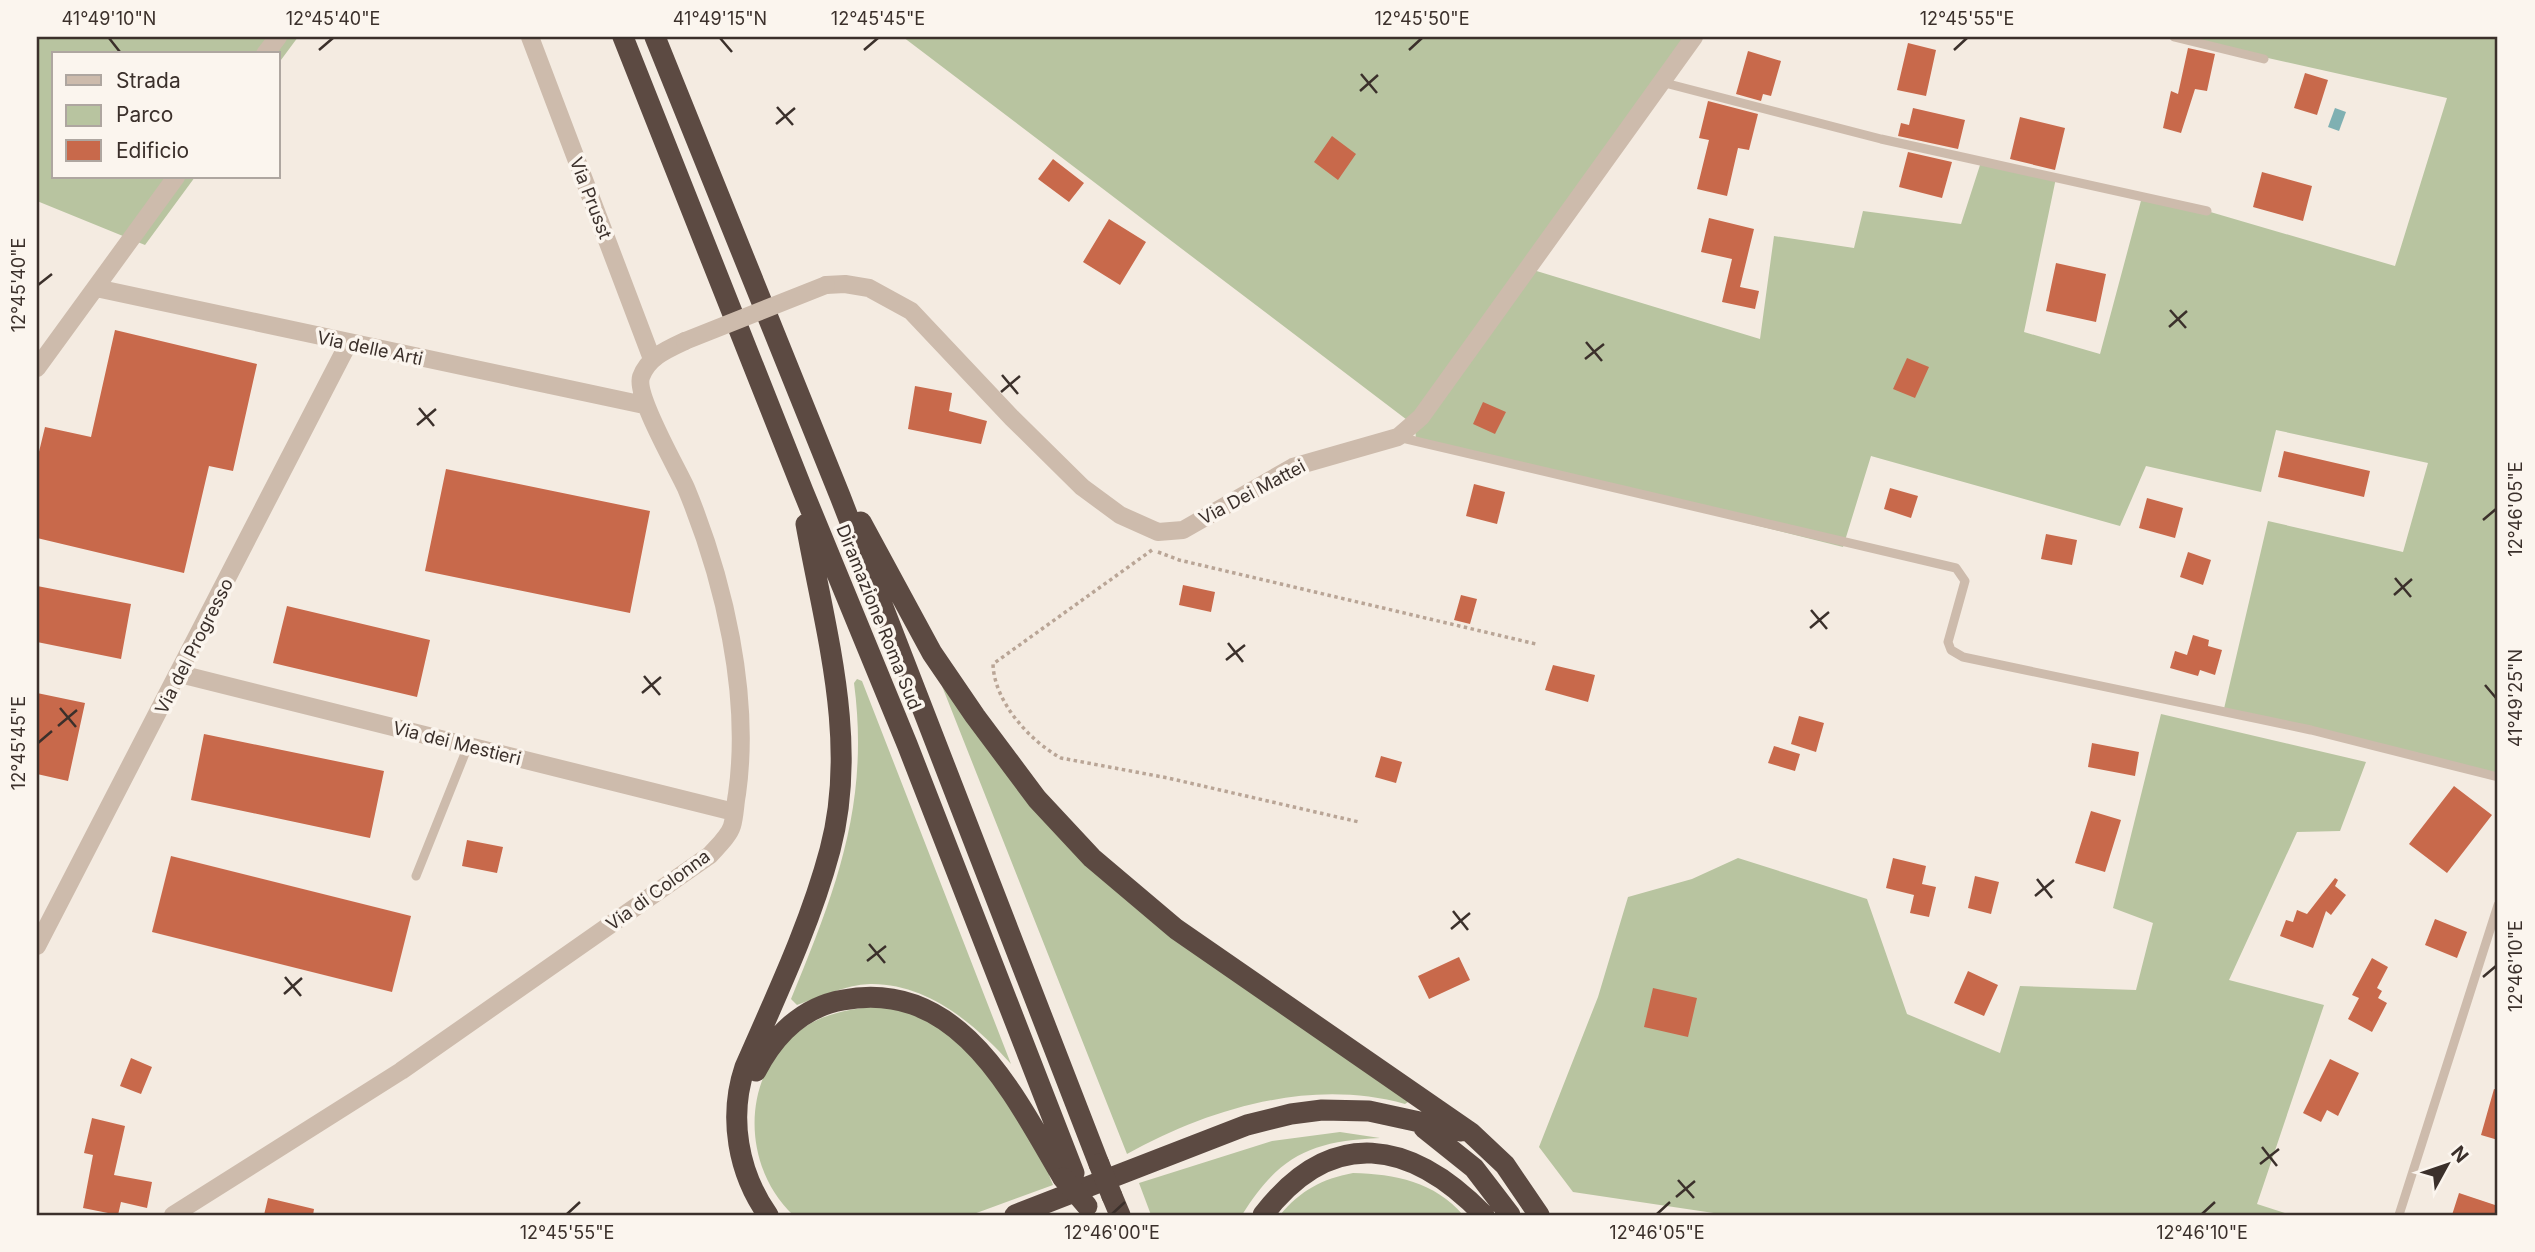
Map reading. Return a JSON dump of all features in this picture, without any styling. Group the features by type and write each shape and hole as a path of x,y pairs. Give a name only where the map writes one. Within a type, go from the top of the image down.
{"highway":[{"name":"Diramazione Roma Sud","path":"623,37 803,491 917,769 1068,1175"},
{"name":"Diramazione Roma Sud","path":"655,37 840,496 1116,1206"},
{"path":"768,1215 744,1170 737,1135 738,1104 745,1067 803,932 831,848 838,797 840,748 833,659 808,539 803,491"},
{"path":"840,496 866,530 932,653 975,716 1037,799 1092,859 1176,929 1471,1133 1505,1166 1539,1215"},
{"path":"738,1104 770,1047 797,1019 827,1004 855,998 900,1001 949,1024 993,1064 1089,1210"},
{"path":"1015,1215 1247,1125 1291,1114 1322,1110 1369,1111 1420,1125 1471,1133"},
{"path":"1420,1125 1474,1168 1510,1215"},
{"path":"1263,1215 1294,1181 1312,1168 1332,1158 1368,1154 1405,1159 1432,1170 1462,1193 1484,1215"}],"street":[{"path":"267,52 278,37"},
{"name":"Via Prusst","path":"530,37 652,359"},
{"name":"Via Dei Mattei","path":"1158,532 1183,530 1293,467 1398,437 1421,416 1660,81 1695,37"},
{"path":"37,368 175,178"},
{"path":"644,405 640,378 652,359 685,341 826,285 845,284 869,288 911,311 1082,488 1119,514 1158,532"},
{"name":"Via delle Arti","path":"96,288 348,344 644,405"},
{"name":"Via del Progresso","path":"37,946 180,674 348,344"},
{"name":"Via di Colonna","path":"173,1215 401,1071 710,855 732,827 741,765 741,705 716,574 687,490 656,423 644,405"},
{"name":"Via dei Mestieri","path":"180,674 734,812"}],"lane":[{"path":"2174,37 2264,59"},
{"path":"1660,81 1881,139 2207,211"},
{"path":"1398,437 1956,568 1965,581 1948,642 1951,650 1963,657 2311,730 2391,752 2472,768 2498,777"},
{"path":"416,876 468,746"},
{"path":"2399,1215 2498,905"}],"path":[{"path":"1158,532 1153,550 993,664 993,676 1002,697 1027,732 1047,750 1061,758 1168,778 1359,822"},
{"path":"1153,550 1179,560 1536,644"}],"green space":[{"path":"37,37 298,37 280,61 280,52 52,52 52,178 194,178 145,245 37,201"},
{"path":"903,37 1695,37 1530,269 1760,339 1774,236 1854,248 1863,211 1961,224 1981,162 2056,178 2024,332 2100,354 2142,197 2207,211 2395,266 2447,98 2174,37 2498,37 2498,778 2223,713 2268,521 2403,552 2428,463 2276,430 2261,492 2146,466 2120,526 1871,456 1843,547 1416,440 1415,426"},
{"path":"857,679 862,681 1011,1064 966,1021 930,998 911,990 870,984 842,989 797,1005 791,999 822,921 845,846 857,768 858,727 854,683"},
{"path":"942,686 1044,817 1408,1102 1405,1104 1334,1094 1262,1102 1192,1123 1127,1154"},
{"path":"2161,714 2366,762 2340,831 2297,832 2229,980 2324,1005 2257,1204 2291,1215 1727,1215 1573,1192 1539,1147 1598,997 1628,897 1692,879 1738,858 1867,899 1907,1014 2000,1053 2020,986 2136,990 2153,923 2113,908"},
{"path":"885,1006 941,1026 976,1055 991,1072 1017,1112 1051,1172 1049,1175 1053,1185 971,1215 793,1215 775,1194 763,1170 756,1143 755,1116 759,1090 769,1065 786,1043 817,1020 845,1011"},
{"path":"1340,1132 1380,1138 1335,1143 1299,1155 1270,1178 1242,1215 1151,1215 1139,1183 1272,1141"},
{"path":"1353,1173 1384,1175 1427,1187 1463,1215 1280,1215 1313,1187"}],"water":[{"path":"2335,108 2346,112 2339,131 2328,127"}],"building":[{"path":"1908,43 1936,50 1926,96 1897,90"},
{"path":"2188,48 2215,54 2207,91 2195,89 2181,133 2163,128 2171,91 2178,94"},
{"path":"1748,51 1781,61 1771,96 1763,94 1761,101 1736,94"},
{"path":"2305,73 2328,80 2317,115 2294,108"},
{"path":"1708,101 1758,114 1749,150 1738,148 1727,196 1697,189 1709,140 1699,138"},
{"path":"1913,108 1965,120 1958,149 1898,136 1901,123 1909,125"},
{"path":"2020,117 2065,128 2055,170 2010,159"},
{"path":"1332,136 1356,154 1338,180 1314,162"},
{"path":"1908,152 1952,162 1942,198 1899,187"},
{"path":"1053,159 1084,183 1069,202 1038,179"},
{"path":"2262,172 2312,186 2303,221 2253,207"},
{"path":"1709,218 1754,229 1740,287 1759,291 1755,309 1722,302 1732,259 1701,252"},
{"path":"1109,219 1146,242 1120,285 1083,262"},
{"path":"2056,263 2106,274 2096,322 2046,311"},
{"path":"115,330 257,364 233,471 209,466 184,573 37,538 37,460 45,427 91,437"},
{"path":"1907,358 1929,367 1915,398 1893,389"},
{"path":"915,386 952,393 949,411 987,421 981,444 908,429"},
{"path":"1483,402 1506,412 1495,434 1473,424"},
{"path":"2284,451 2370,471 2364,497 2278,477"},
{"path":"446,469 650,511 630,613 425,571"},
{"path":"1474,484 1505,492 1497,524 1466,516"},
{"path":"1890,488 1918,496 1911,518 1884,509"},
{"path":"2147,498 2183,508 2175,538 2139,528"},
{"path":"2046,534 2077,540 2072,565 2041,559"},
{"path":"2188,552 2211,560 2203,585 2180,577"},
{"path":"1183,585 1215,592 1211,612 1179,605"},
{"path":"37,586 131,604 121,659 37,642"},
{"path":"1461,595 1477,599 1470,624 1454,620"},
{"path":"287,606 430,640 417,697 273,663"},
{"path":"2193,635 2209,640 2208,646 2222,650 2215,675 2200,670 2198,676 2170,668 2175,651 2187,655"},
{"path":"1553,665 1595,675 1588,702 1545,690"},
{"path":"37,693 85,703 68,781 37,774"},
{"path":"1799,716 1824,723 1816,752 1791,744"},
{"path":"204,734 384,771 370,838 191,800"},
{"path":"2092,743 2139,752 2135,776 2088,767"},
{"path":"1774,746 1800,754 1795,771 1768,763"},
{"path":"1381,756 1402,762 1396,783 1375,777"},
{"path":"2454,786 2492,815 2447,873 2409,844"},
{"path":"2091,811 2121,820 2105,872 2075,863"},
{"path":"467,840 503,847 497,873 462,866"},
{"path":"171,856 411,916 392,992 152,932"},
{"path":"1893,858 1926,866 1922,884 1936,887 1929,917 1910,913 1914,895 1886,888"},
{"path":"1975,876 1999,882 1991,914 1968,908"},
{"path":"2335,878 2338,880 2335,886 2346,895 2331,915 2326,911 2313,948 2280,936 2286,920 2293,922 2297,910 2307,914"},
{"path":"2435,919 2467,932 2457,958 2425,945"},
{"path":"1459,957 1470,980 1429,999 1418,976"},
{"path":"2372,958 2388,967 2377,988 2382,991 2378,998 2387,1003 2372,1032 2348,1019 2359,998 2352,995"},
{"path":"1968,971 1998,985 1984,1016 1954,1003"},
{"path":"1653,988 1697,998 1688,1037 1644,1027"},
{"path":"131,1058 152,1067 141,1094 120,1086"},
{"path":"2330,1059 2359,1073 2338,1116 2327,1110 2321,1122 2303,1113"},
{"path":"2494,1089 2498,1090 2498,1140 2481,1135"},
{"path":"92,1118 125,1126 114,1175 152,1182 147,1208 121,1202 118,1215 83,1208 93,1155 84,1153"},
{"path":"2459,1193 2498,1206 2498,1215 2452,1215"},
{"path":"268,1198 314,1209 313,1215 264,1215"}]}
